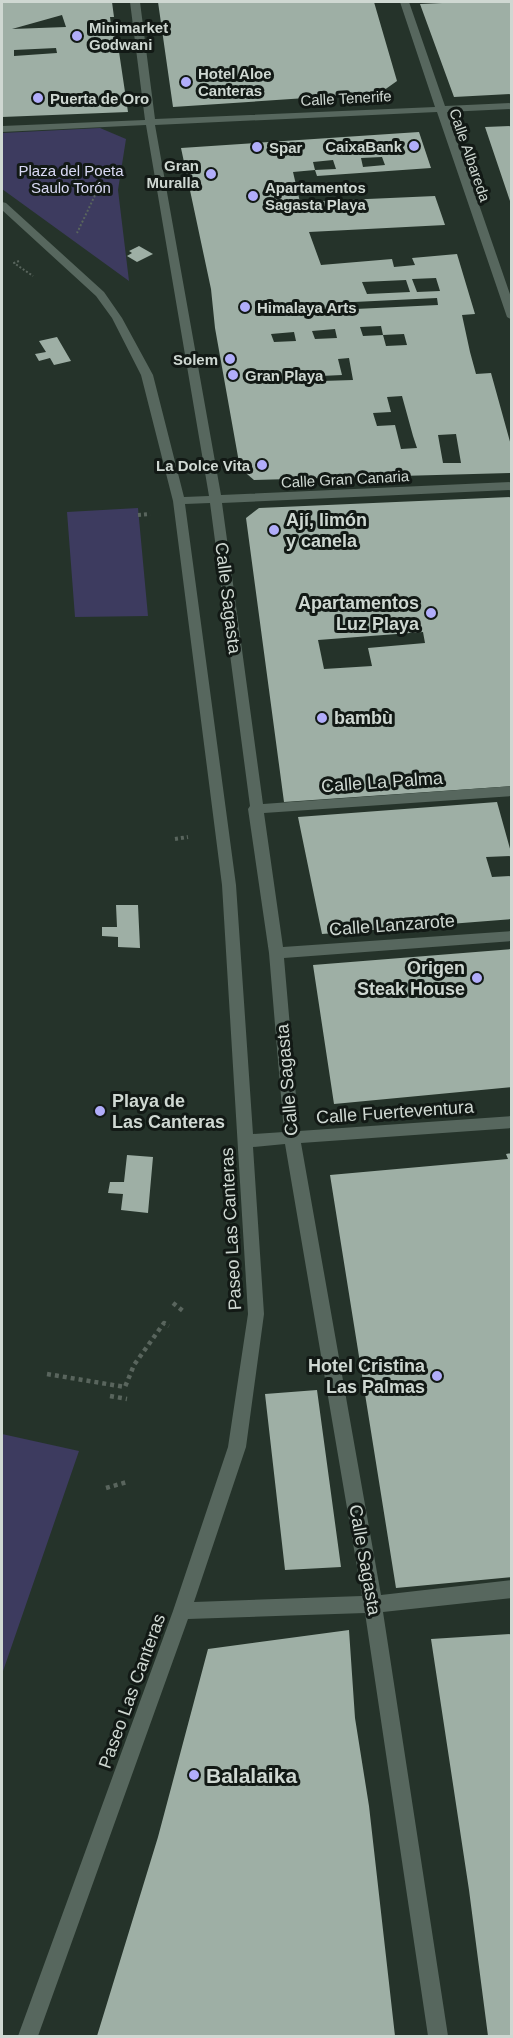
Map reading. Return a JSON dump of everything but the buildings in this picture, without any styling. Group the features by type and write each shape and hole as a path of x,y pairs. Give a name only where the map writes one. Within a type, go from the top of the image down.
{"street":[{"name":"Calle Sagasta","path":"135,2 150,122 216,500 255,809 276,953 292,1139 373,1604 438,2037"},
{"name":"Calle Albareda","path":"404,2 438,109 512,317"},
{"name":"Calle Tenerife","path":"2,129 512,106"},
{"name":"Paseo Las Canteras","path":"2,206 100,294 128,336 147,375 179,501 229,885 254,1325 237,1447 182,1611 28,2037"},
{"name":"Calle Gran Canaria","path":"179,501 512,486"},
{"name":"Calle La Palma","path":"255,809 512,791"},
{"name":"Calle Lanzarote","path":"276,953 512,936"},
{"name":"Calle Fuerteventura","path":"245,1141 512,1122"},
{"path":"182,1611 373,1604 512,1589"}],"path":[{"path":"63,263 98,189 63,175 69,171"},
{"path":"20,260 14,263 34,277"},
{"path":"138,515 150,513"},
{"path":"175,839 188,837"},
{"path":"173,1303 183,1311"},
{"path":"47,1374 125,1387 134,1365 164,1323 169,1326"},
{"path":"110,1396 127,1399"},
{"path":"106,1488 127,1482"}],"green space":[{"name":"Plaza del Poeta Saulo Torón","path":"100,128 126,139 118,190 129,281 2,189 2,133"},
{"path":"138,508 148,616 75,617 67,512"},
{"path":"2,1434 79,1451 2,1674"}],"place":[{"name":"Minimarket Godwani","path":"77,36"},
{"name":"Hotel Aloe Canteras","path":"186,82"},
{"name":"Puerta de Oro","path":"38,98"},
{"name":"CaixaBank","path":"414,146"},
{"name":"Spar","path":"257,147"},
{"name":"Gran Muralla","path":"211,174"},
{"name":"Apartamentos Sagasta Playa","path":"253,196"},
{"name":"Himalaya Arts","path":"245,307"},
{"name":"Solem","path":"230,359"},
{"name":"Gran Playa","path":"233,375"},
{"name":"La Dolce Vita","path":"262,465"},
{"name":"Ají, limón y canela","path":"274,530"},
{"name":"Apartamentos Luz Playa","path":"431,613"},
{"name":"bambù","path":"322,718"},
{"name":"Origen Steak House","path":"477,978"},
{"name":"Playa de Las Canteras","path":"100,1111"},
{"name":"Hotel Cristina Las Palmas","path":"437,1376"},
{"name":"Balalaika","path":"194,1775"}]}
